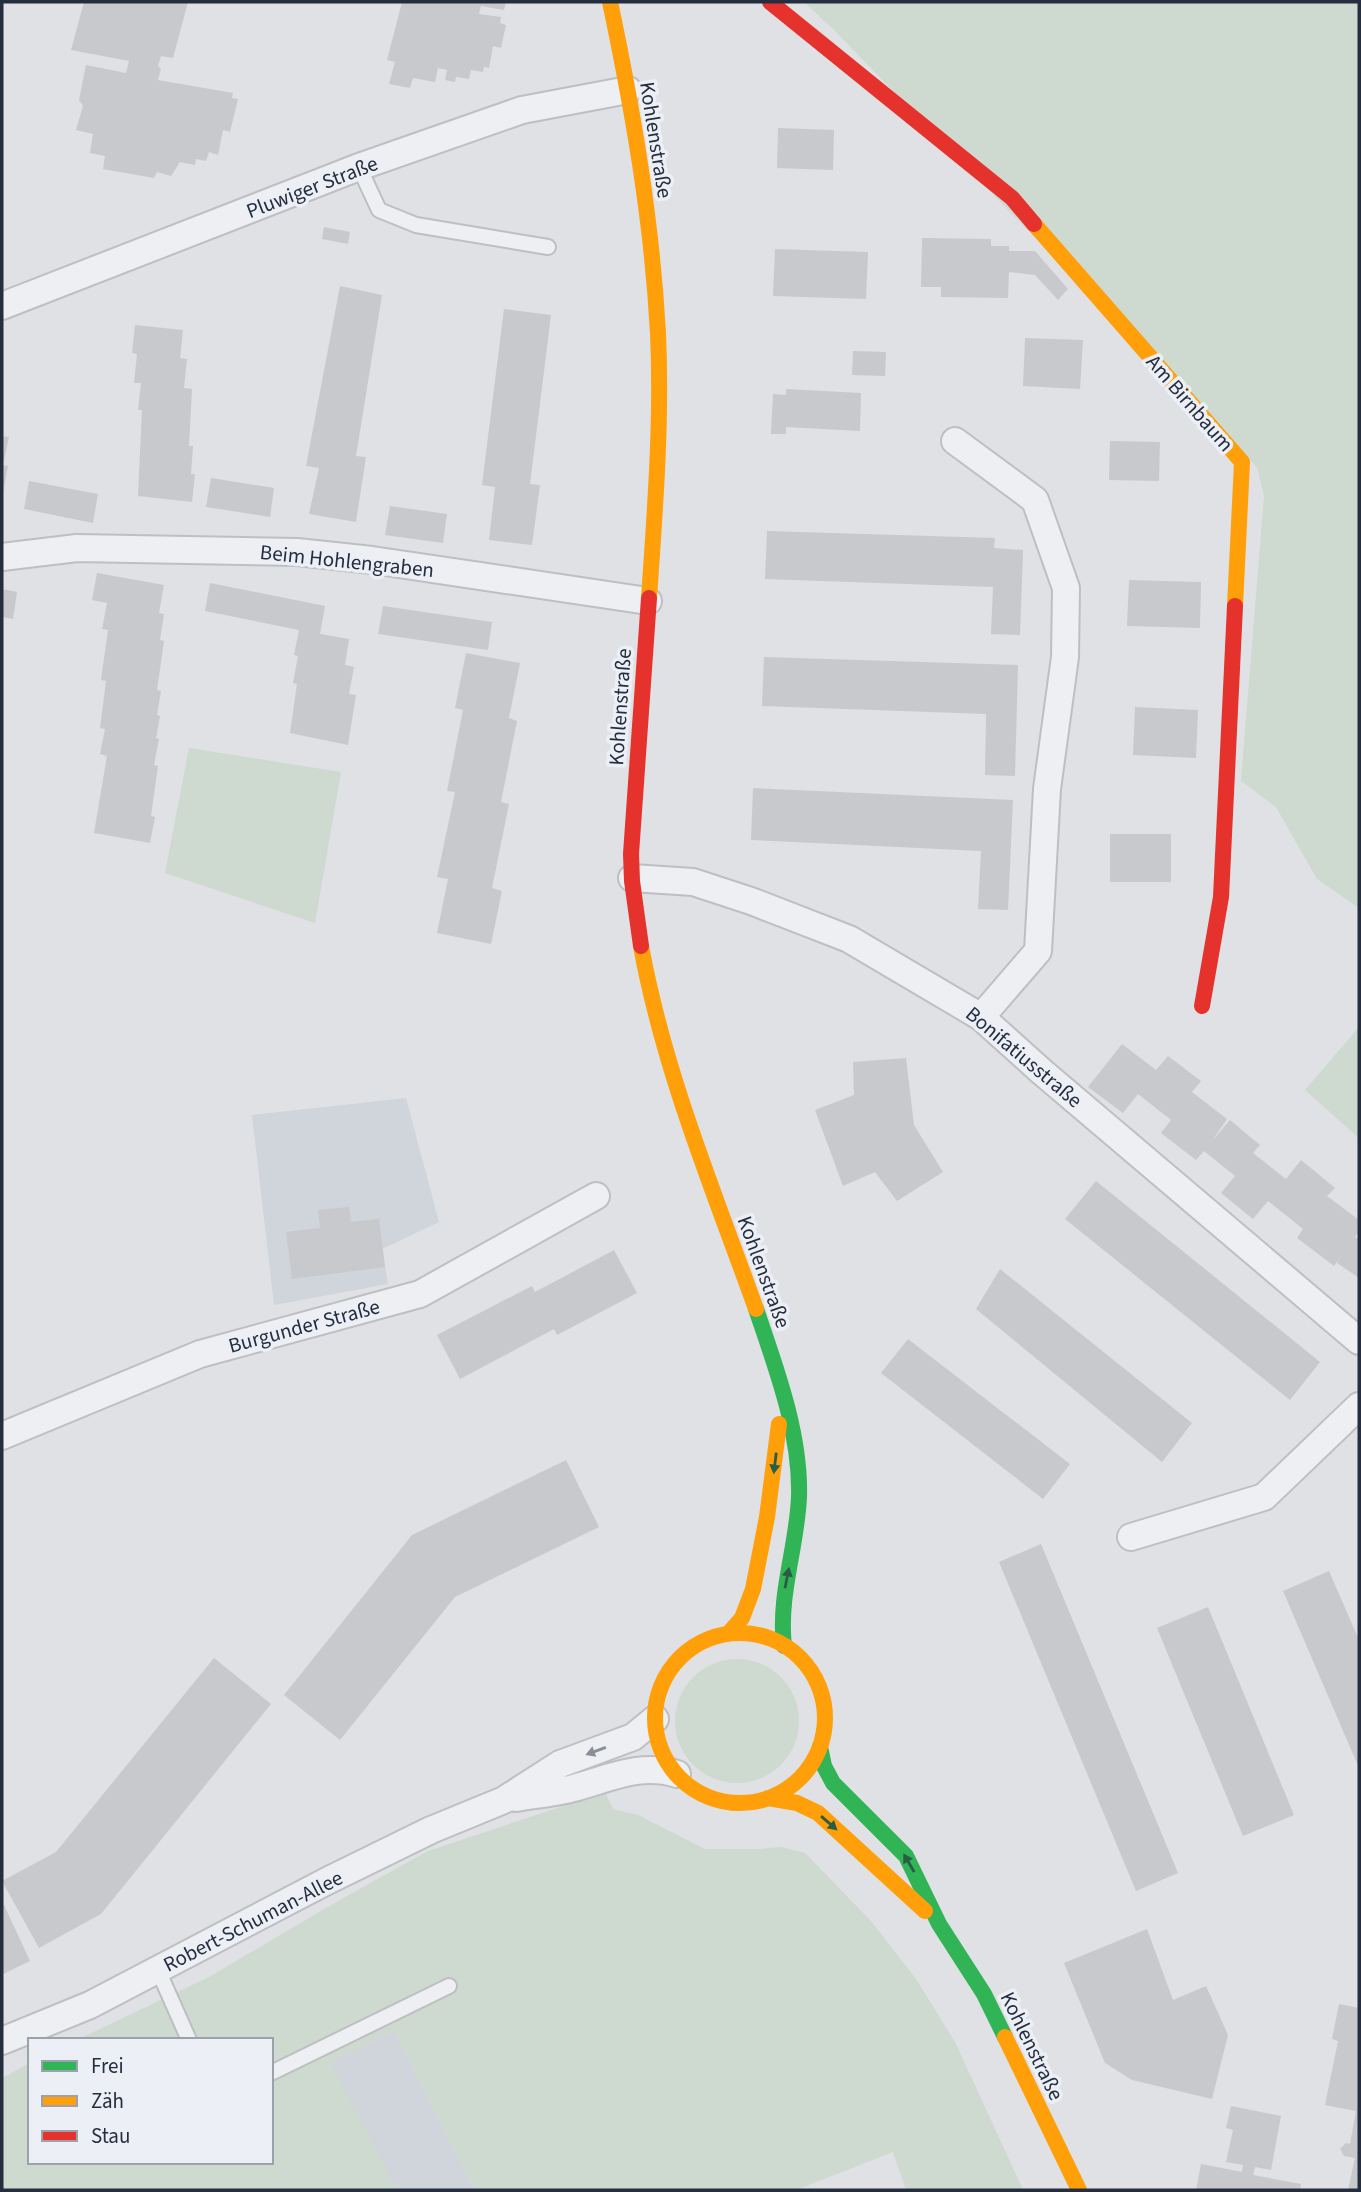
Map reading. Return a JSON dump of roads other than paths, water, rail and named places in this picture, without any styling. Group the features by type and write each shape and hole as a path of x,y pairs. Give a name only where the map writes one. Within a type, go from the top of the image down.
{"main road":[{"name":"Kohlenstraße","path":"610,2 628,90 652,259 658,334 659,388 632,878 641,948 666,1047 696,1149 747,1283 783,1395 796,1448 799,1474 797,1527 781,1607 784,1646"},
{"name":"Am Birnbaum","path":"770,2 1013,198 1242,462 1221,897 1202,1006"},
{"name":"Kohlenstraße","path":"728,1634 742,1618 753,1589 767,1517 783,1395"},
{"name":"Kohlenstraße","path":"745,1633 761,1636 784,1646 803,1661 820,1690 825,1722 820,1747 814,1760 788,1788 768,1798 743,1802 719,1800 696,1790 677,1774 661,1748 655,1719 661,1687 678,1660 705,1641 728,1634 745,1633"},
{"name":"Kohlenstraße","path":"820,1747 824,1766 834,1783 906,1856 939,1924 984,1994 1079,2190"},
{"name":"Kohlenstraße","path":"768,1798 797,1803 818,1813 939,1924"}],"street":[{"name":"Pluwiger Straße","path":"2,306 359,167 522,110 628,90"},
{"path":"955,441 1035,500 1066,588 1065,657 1047,789 1038,951 981,1017"},
{"name":"Beim Hohlengraben","path":"2,557 77,548 297,552 372,560 648,601"},
{"name":"Bonifatiusstraße","path":"632,878 693,882 849,939 981,1017 1359,1341"},
{"name":"Burgunder Straße","path":"2,1436 200,1354 420,1294 596,1196"},
{"path":"1131,1537 1264,1497 1359,1406"},
{"name":"Robert-Schuman-Allee","path":"2,2041 90,2005 327,1881 431,1830 503,1800 560,1764 633,1738 655,1719"},
{"name":"Robert-Schuman-Allee","path":"503,1800 568,1789 635,1770 654,1769 677,1774"}],"lane":[{"path":"359,167 379,210 416,225 548,247"},
{"path":"158,1970 188,2038"},
{"path":"273,2072 449,1986"}]}
